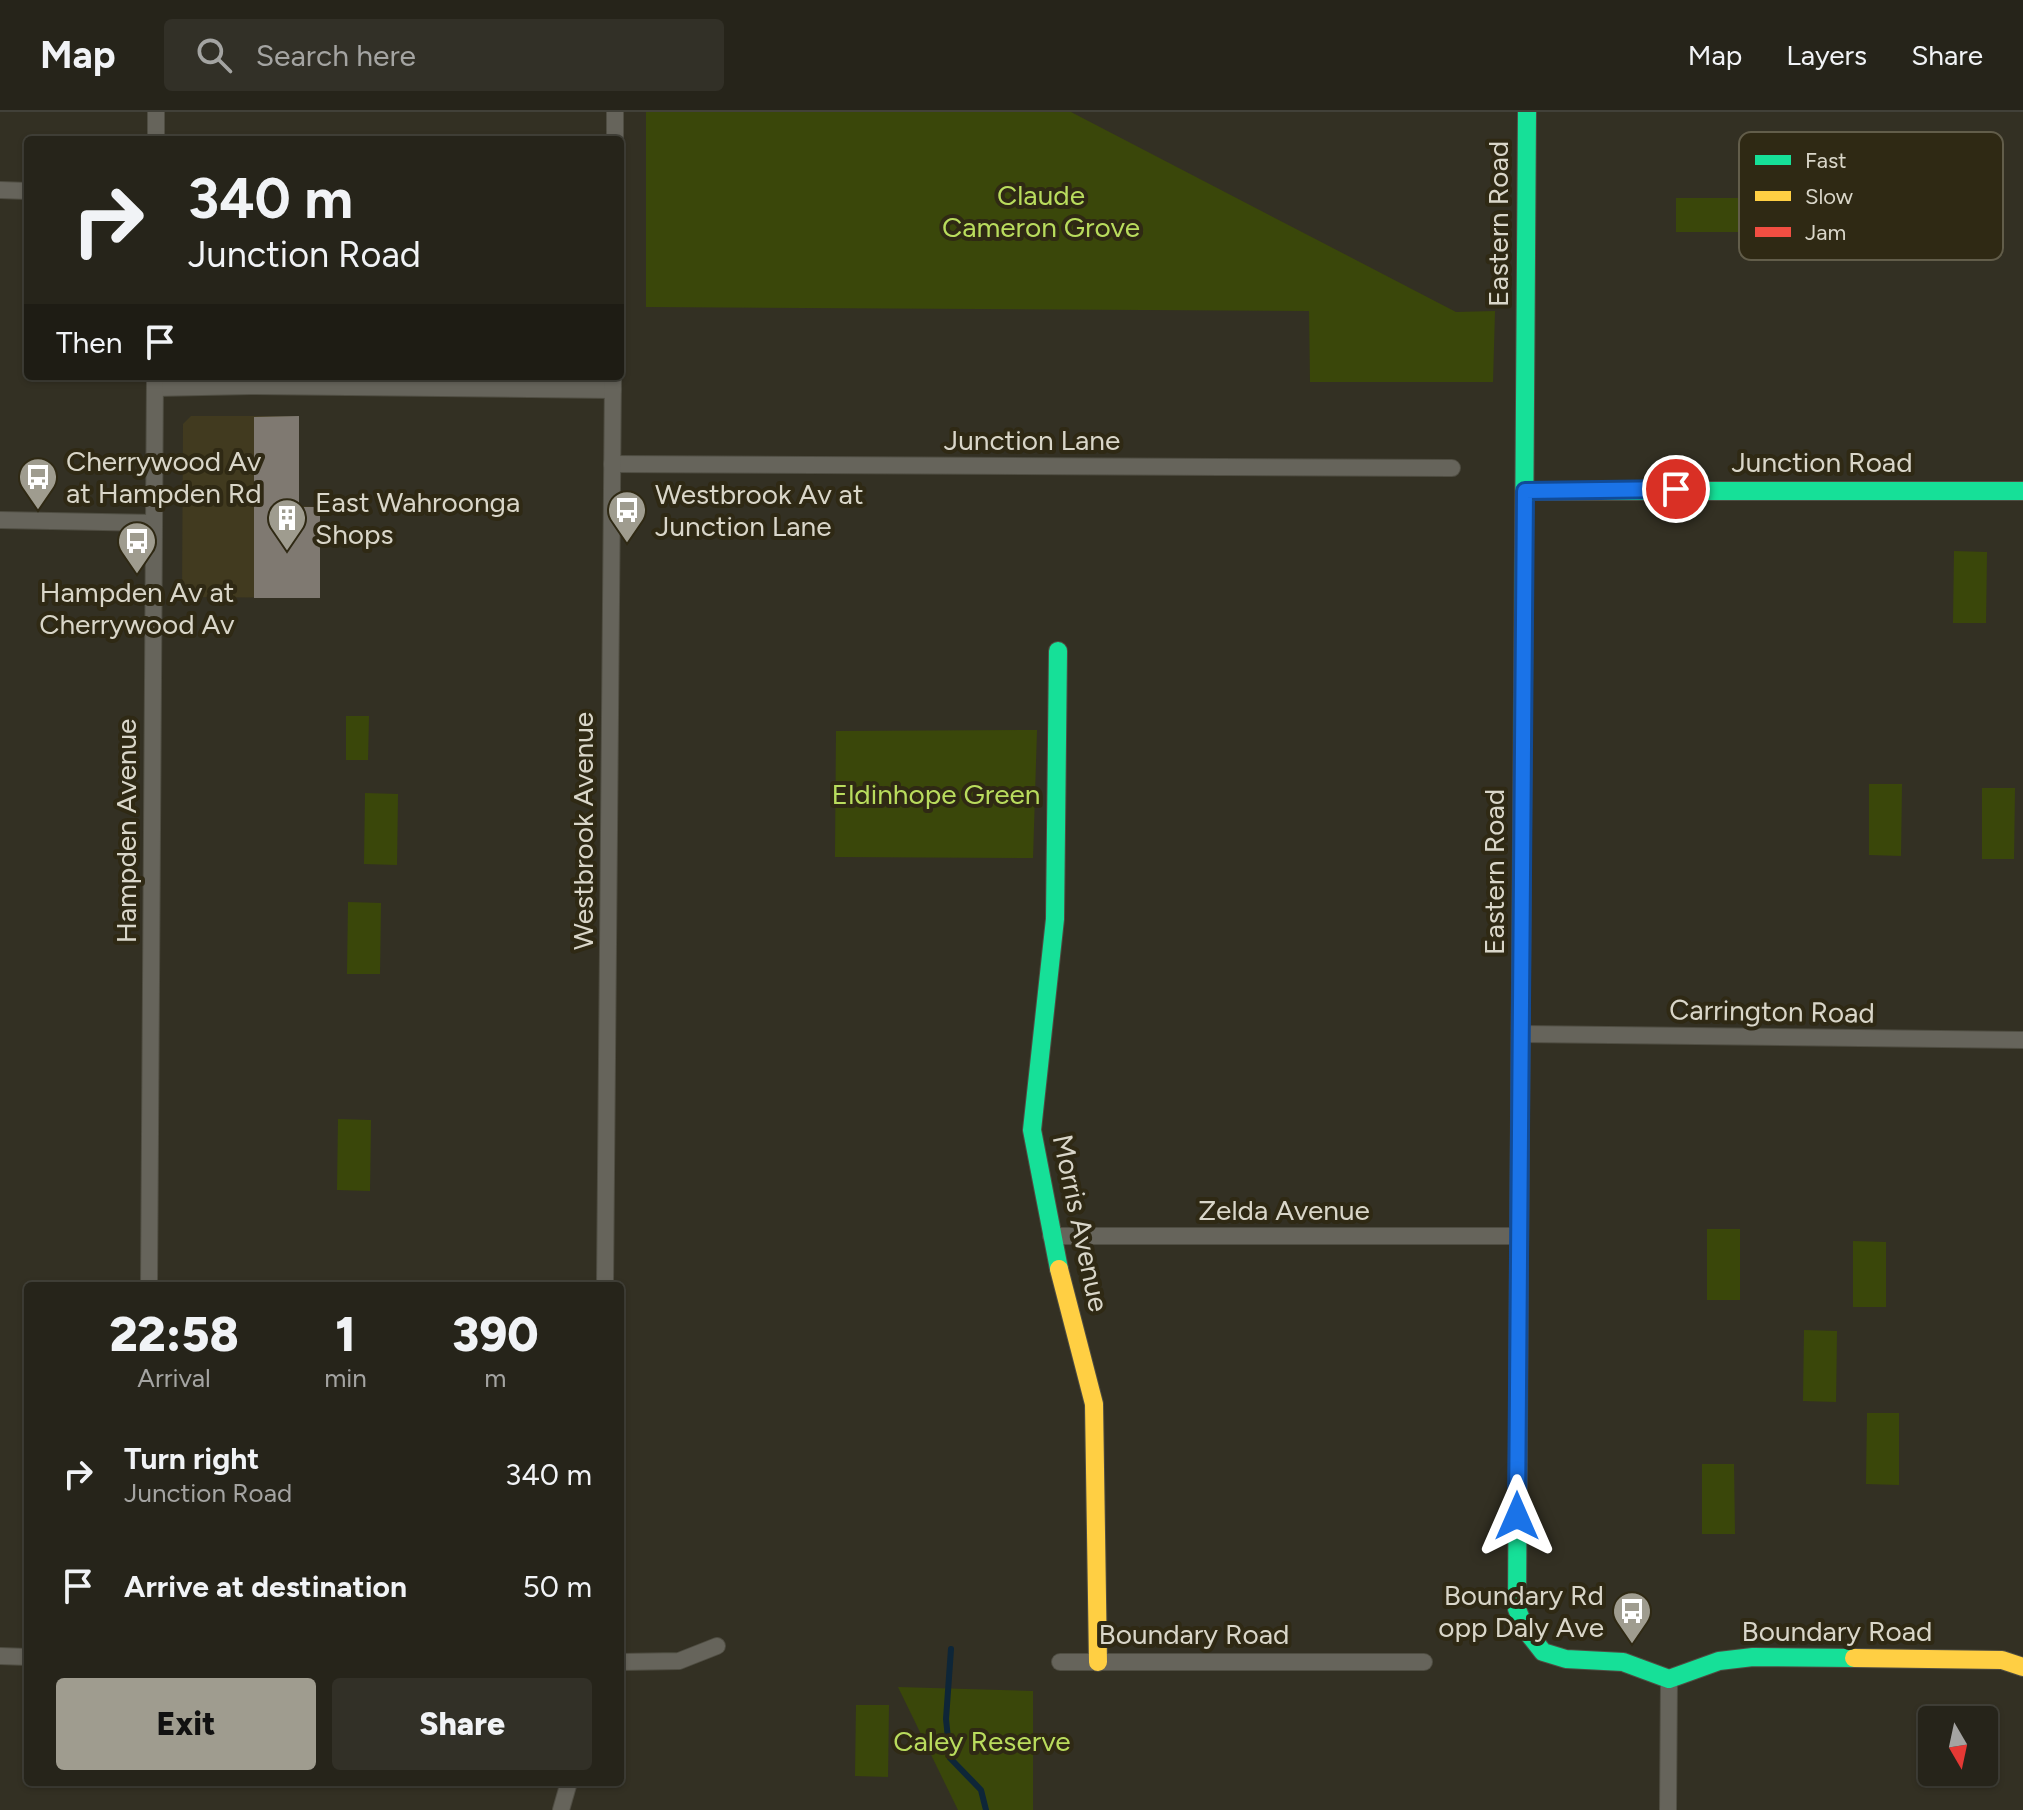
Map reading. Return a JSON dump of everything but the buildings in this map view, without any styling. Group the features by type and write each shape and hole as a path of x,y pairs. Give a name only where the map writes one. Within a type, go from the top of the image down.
{"street":[{"path":"156,112 156,136"},
{"path":"615,112 615,136"},
{"name":"Eastern Road","path":"1527,112 1517,1609 1524,1631 1539,1649 1564,1660 1617,1661 1645,1668 1669,1679"},
{"path":"0,190 24,191"},
{"path":"155,382 251,386 613,383"},
{"name":"Hampden Avenue","path":"149,1282 155,382"},
{"name":"Westbrook Avenue","path":"605,1282 613,383"},
{"name":"Junction Lane","path":"612,464 1452,468"},
{"name":"Junction Road","path":"1525,491 2023,491"},
{"path":"0,520 154,523"},
{"name":"Morris Avenue","path":"1058,651 1055,919 1032,1130 1051,1236 1094,1404 1098,1662"},
{"name":"Carrington Road","path":"1521,1034 2023,1040"},
{"name":"Zelda Avenue","path":"1051,1236 1518,1236"},
{"path":"624,1662 679,1661 717,1646"},
{"path":"0,1656 24,1657"},
{"name":"Boundary Road","path":"1669,1679 1719,1661 1753,1657 2002,1660 2023,1667"},
{"name":"Boundary Road","path":"1060,1662 1424,1662"},
{"path":"1668,1810 1669,1679"},
{"path":"561,1810 568,1786"}],"shaded area":[{"path":"191,416 299,416 299,506 320,507 320,598 182,597 183,424"}],"green space":[{"name":"Claude Cameron Grove","path":"646,112 1071,112 1456,312 1495,311 1493,382 1310,382 1309,311 646,307"},
{"path":"1676,198 1739,198 1739,232 1676,232"},
{"path":"1954,551 1987,552 1986,623 1953,623"},
{"path":"346,716 369,716 368,760 346,760"},
{"name":"Eldinhope Green","path":"1037,730 1033,858 835,857 836,731"},
{"path":"1869,784 1902,784 1901,856 1869,855"},
{"path":"1982,788 2015,788 2014,859 1982,859"},
{"path":"365,793 398,794 397,865 364,864"},
{"path":"348,902 381,903 380,974 347,974"},
{"path":"338,1119 371,1120 370,1191 337,1190"},
{"path":"1707,1229 1740,1229 1740,1300 1707,1300"},
{"path":"1853,1241 1886,1242 1886,1307 1853,1307"},
{"path":"1804,1330 1837,1331 1836,1402 1803,1401"},
{"path":"1867,1413 1899,1413 1899,1485 1866,1484"},
{"path":"1702,1464 1734,1464 1735,1534 1702,1534"},
{"name":"Caley Reserve","path":"898,1687 1033,1691 1033,1810 958,1810"},
{"path":"856,1705 889,1705 888,1777 855,1776"}],"waterway":[{"path":"951,1649 946,1719 950,1758 981,1790 986,1810"}],"traffic: fast":[{"path":"1521,981 1527,112"},
{"path":"1525,491 2023,491"},
{"path":"1058,651 1055,919 1032,1130 1059,1269"},
{"path":"1519,1252 1517,1609 1525,1629 1543,1652 1566,1659 1623,1662 1669,1679 1719,1661 1753,1657 1854,1658"}],"traffic: slow":[{"path":"1059,1269 1094,1404 1098,1662"},
{"path":"1854,1658 2002,1660 2023,1667"}],"traffic: jam":[{"path":"1519,1252 1521,981"}],"place":[{"name":"Cherrywood Av at Hampden Rd","path":"38,511"},
{"name":"Westbrook Av at Junction Lane","path":"627,544"},
{"name":"East Wahroonga Shops","path":"287,552"},
{"name":"Hampden Av at Cherrywood Av","path":"137,575"},
{"name":"Boundary Rd opp Daly Ave","path":"1632,1645"}],"route":[{"path":"1517,1516 1525,491 1676,489"}]}
